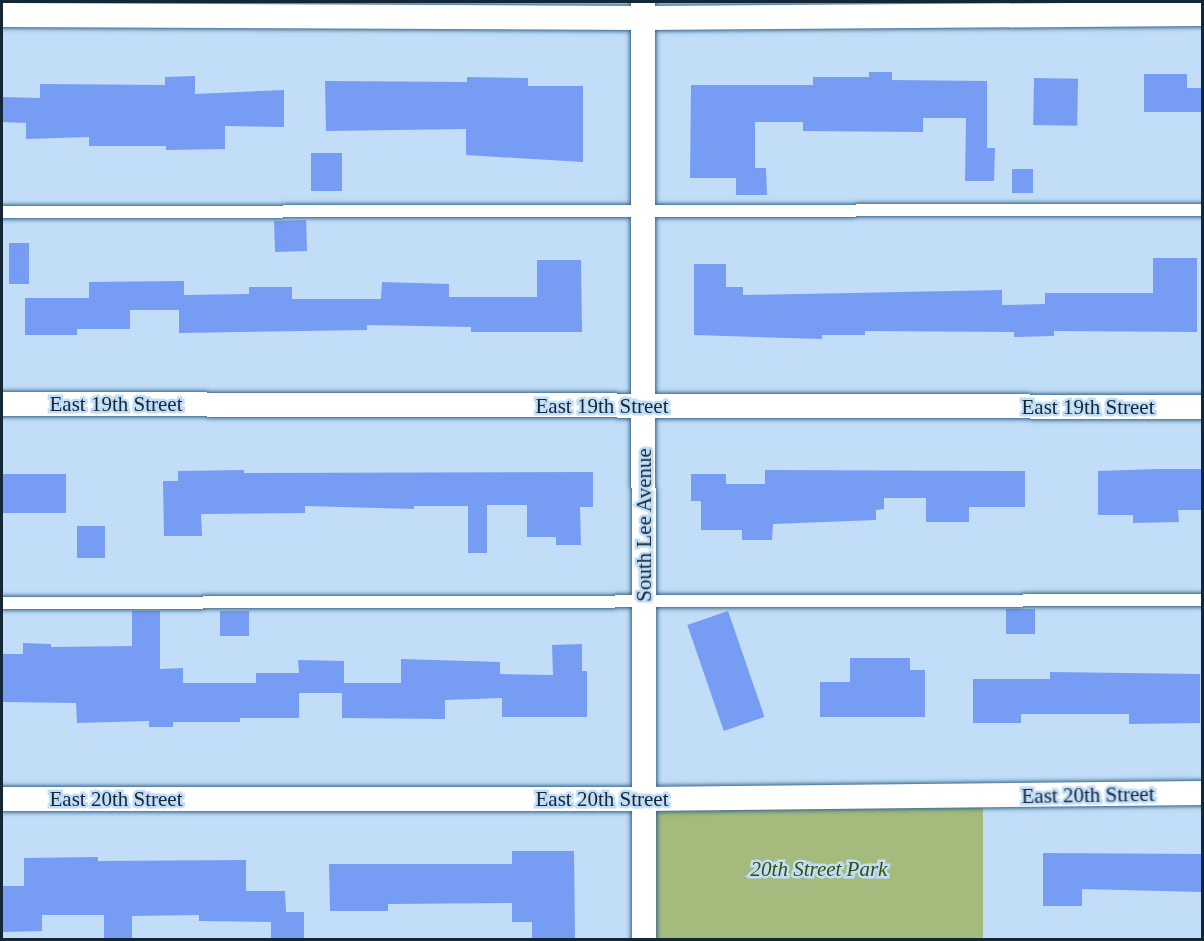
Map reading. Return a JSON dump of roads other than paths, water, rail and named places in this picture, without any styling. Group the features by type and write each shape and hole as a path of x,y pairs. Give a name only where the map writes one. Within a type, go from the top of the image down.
{"street":[{"path":"2,15 643,10 1203,14"},
{"name":"South Lee Avenue","path":"643,10 644,939"},
{"name":"East 19th Street","path":"2,404 1203,407"},
{"name":"East 20th Street","path":"2,799 643,799 1203,793"}],"lane":[{"path":"2,212 1203,210"},
{"path":"2,603 1203,600"}],"park label":[{"name":"20th Street Park","path":"819,869"}]}
